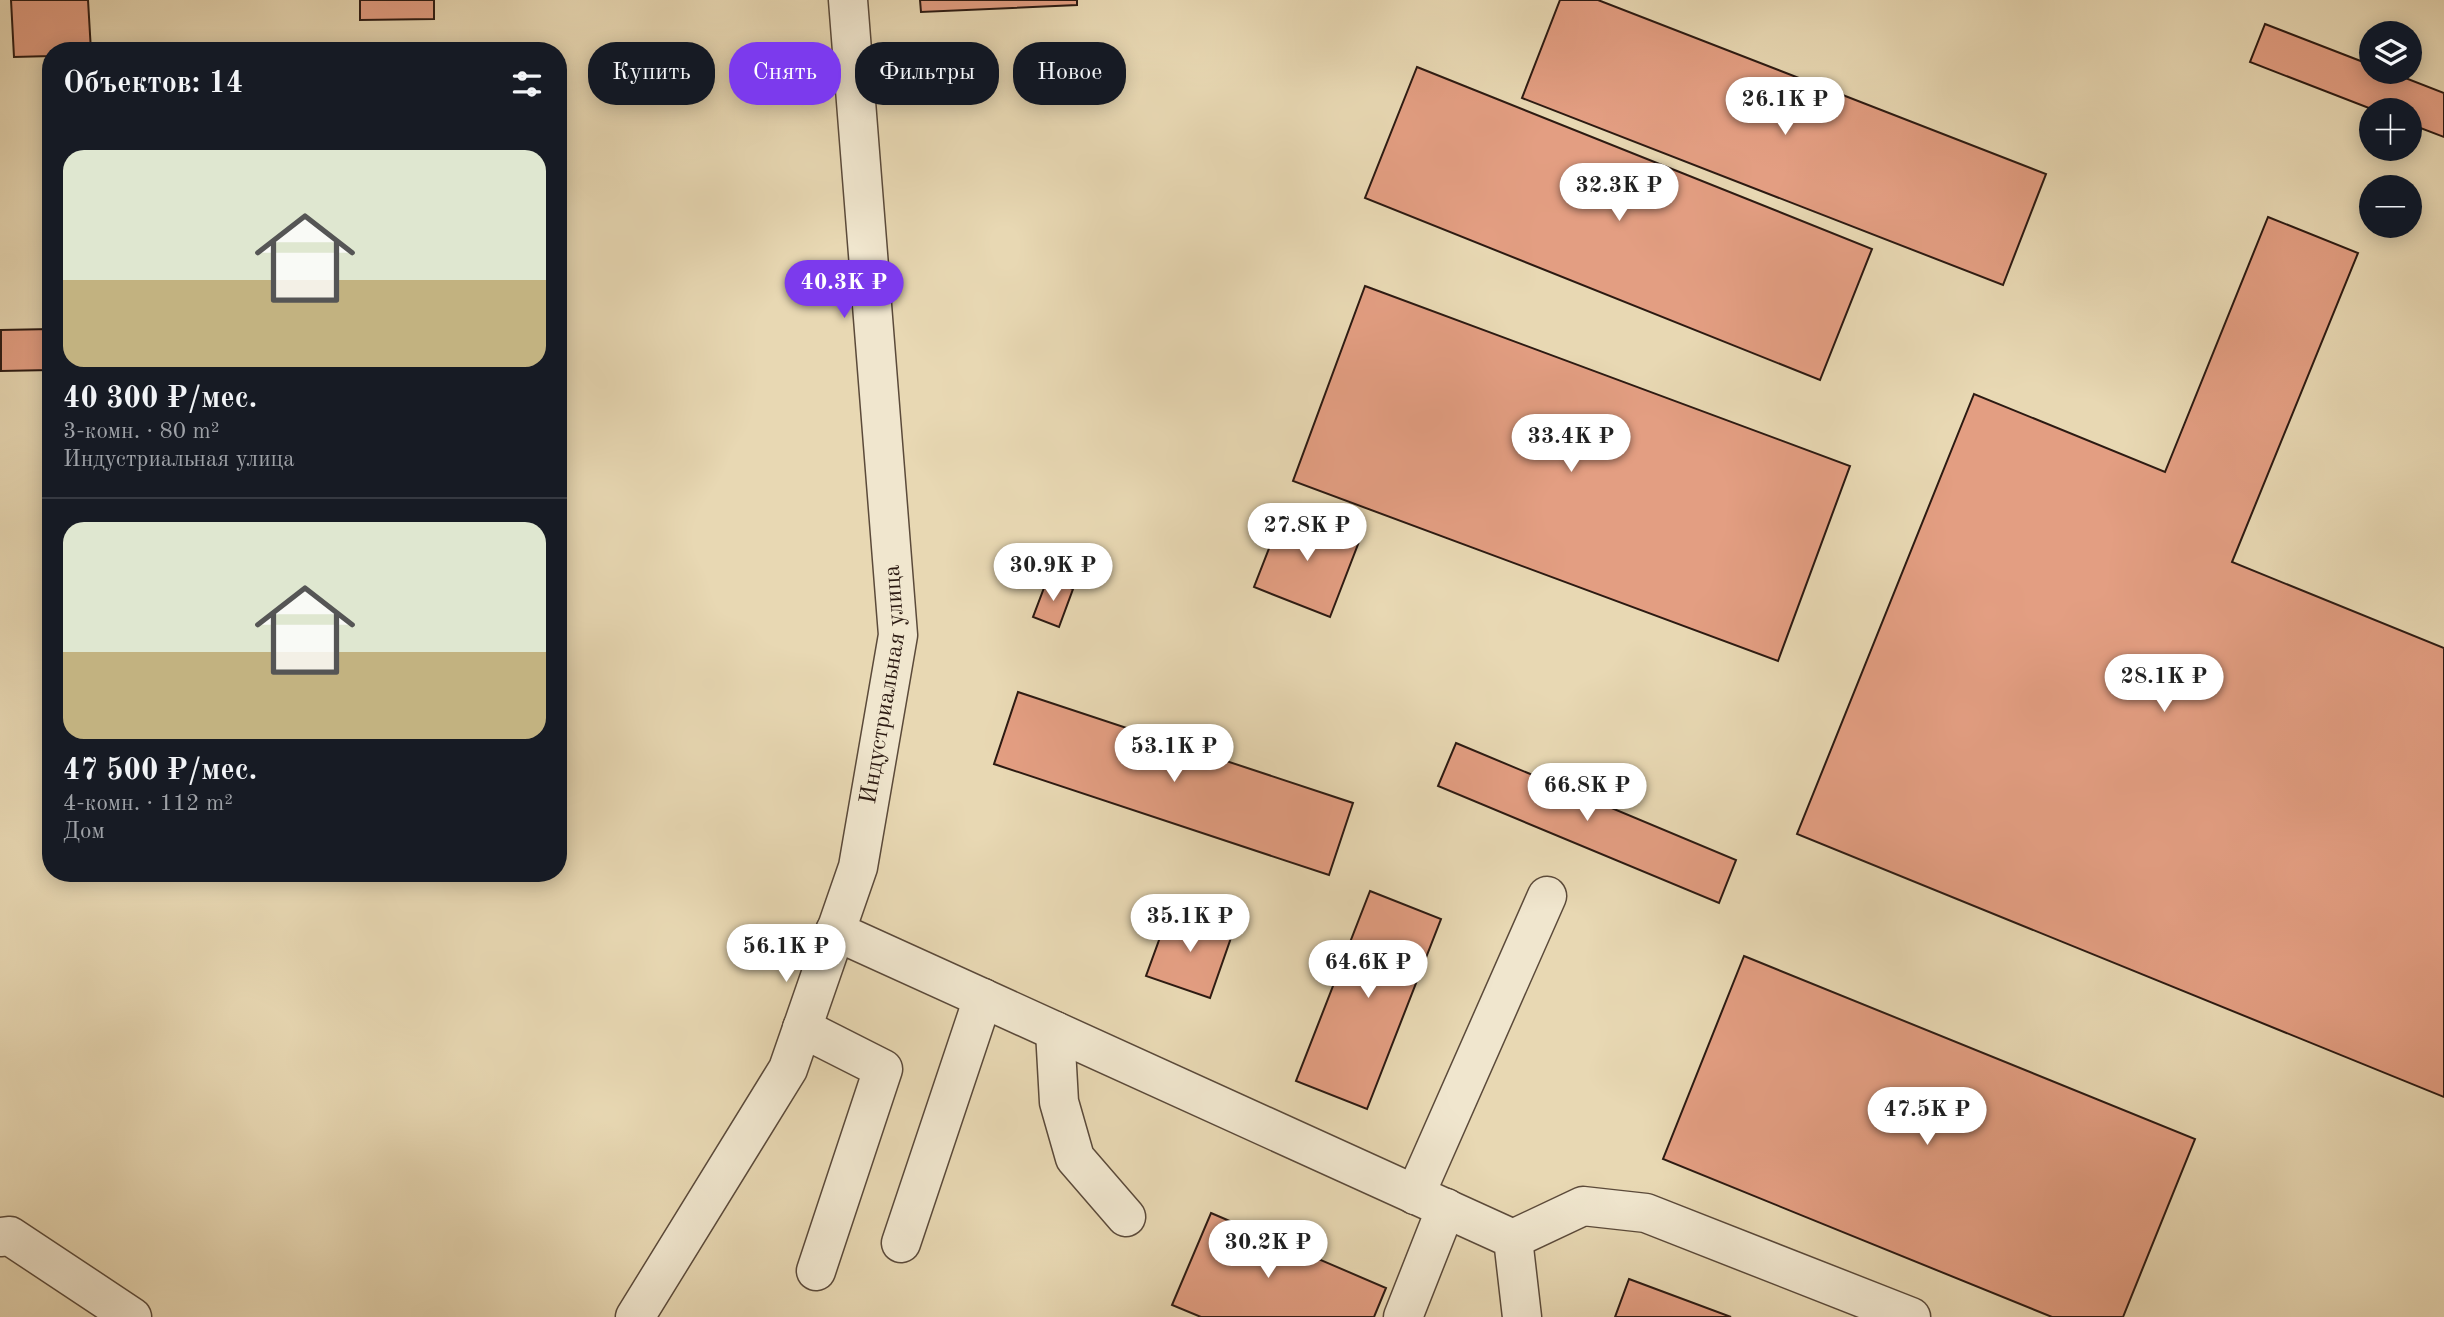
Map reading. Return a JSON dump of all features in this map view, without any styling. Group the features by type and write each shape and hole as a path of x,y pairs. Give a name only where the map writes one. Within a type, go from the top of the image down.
{"street":[{"name":"Индустриальная улица","path":"635,1317 789,1069 858,867 898,635 848,0"},
{"path":"1403,1317 1431,1201 1547,896"},
{"path":"835,931 1513,1239"},
{"path":"901,1243 982,998"},
{"path":"802,1028 883,1069 816,1271"},
{"path":"1055,1031 1059,1102 1074,1158 1126,1217"},
{"path":"1513,1239 1583,1206 1646,1213 1911,1317"},
{"path":"0,1237 10,1236 132,1317"},
{"path":"1513,1239 1522,1317"}],"building":[{"path":"11,0 88,0 90,42 42,42 42,56 14,57"},
{"path":"360,0 434,0 434,19 360,20"},
{"path":"920,0 1077,0 1077,5 921,12"},
{"path":"1560,0 1598,0 2046,174 2003,285 1522,98"},
{"path":"2265,24 2359,60 2359,84 2421,84 2444,93 2444,137 2422,129 2422,98 2359,98 2359,104 2250,62"},
{"path":"1417,67 1872,249 1820,380 1365,198"},
{"path":"2268,217 2358,253 2232,562 2444,648 2444,1097 1797,834 1974,394 2165,472"},
{"path":"1365,286 1850,466 1778,661 1293,481"},
{"path":"42,329 42,370 1,371 1,330"},
{"path":"1284,510 1360,539 1330,617 1254,587"},
{"path":"1047,580 1073,589 1059,627 1033,617"},
{"path":"1018,692 1353,803 1329,875 994,764"},
{"path":"1456,743 1736,860 1719,903 1438,786"},
{"path":"1370,891 1441,919 1367,1109 1296,1081"},
{"path":"1170,910 1233,932 1210,998 1146,976"},
{"path":"1744,956 2195,1139 2123,1317 2052,1317 1663,1159"},
{"path":"1211,1213 1386,1288 1374,1317 1201,1317 1172,1305"},
{"path":"1629,1279 1731,1317 1615,1317"}]}
